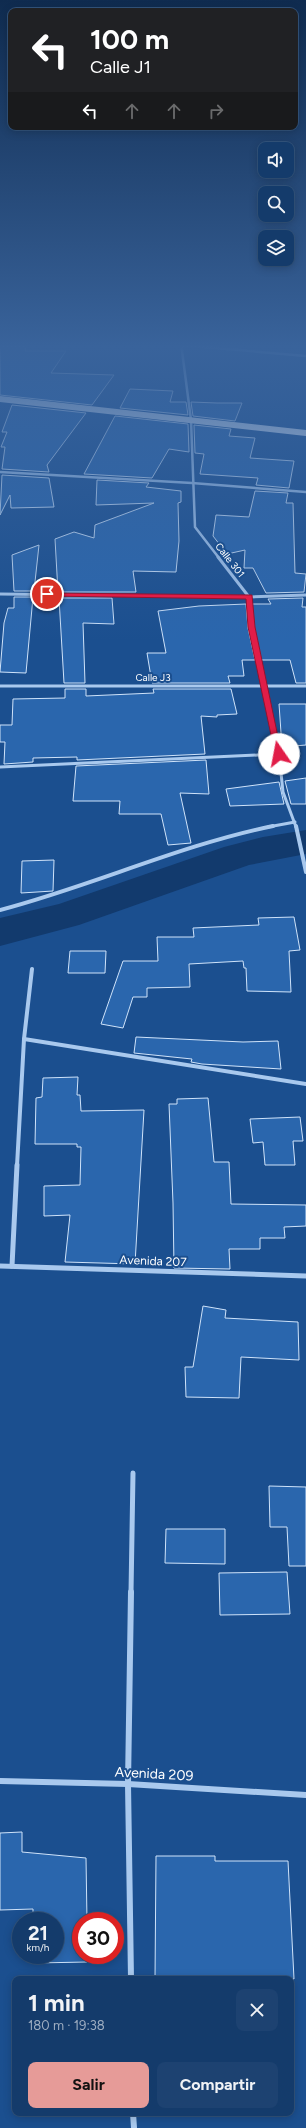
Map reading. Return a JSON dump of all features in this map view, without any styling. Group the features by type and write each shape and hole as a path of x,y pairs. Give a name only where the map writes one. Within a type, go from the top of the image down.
{"street":[{"name":"Calle 301","path":"191,442 194,528 249,597"},
{"path":"0,472 192,483 306,492"},
{"path":"0,594 249,597 306,595"},
{"path":"249,597 251,627 279,754 283,792 298,832 306,872"},
{"name":"Calle J3","path":"0,686 306,686"},
{"path":"0,767 279,754"},
{"path":"0,910 35,902 133,867 259,827 295,822"},
{"path":"12,1266 24,1039 32,969"},
{"path":"24,1039 306,1084"},
{"name":"Avenida 207","path":"0,1266 306,1276"},
{"path":"131,1976 128,1784 133,1473"},
{"name":"Avenida 209","path":"0,1781 128,1784 306,1795"},
{"path":"133,2116 134,2128"}],"building":[{"path":"3,442 64,442 47,465 49,472 2,469 5,447 1,447"},
{"path":"101,442 189,442 189,452 169,449 152,478 84,474"},
{"path":"195,442 254,442 250,458 294,461 289,488 256,485 258,478 200,474 204,454 195,453"},
{"path":"2,475 49,478 54,507 11,508 10,495 0,515"},
{"path":"97,480 149,483 146,487 181,491 181,502 178,503 179,541 176,572 133,571 136,592 58,592 55,539 74,532 94,538 95,525 154,503 96,505"},
{"path":"255,491 288,493 286,503 293,503 295,573 306,574 304,592 266,593 253,568 244,568 245,550 227,554 213,536 216,515 249,517"},
{"path":"39,545 34,591 14,591 12,555"},
{"path":"14,597 33,597 26,673 0,672 4,623 8,608 14,608"},
{"path":"59,598 112,598 114,624 83,623 85,683 64,683"},
{"path":"303,598 302,607 306,607 306,683 296,683 290,660 261,660 254,627 252,604 271,604 268,599"},
{"path":"246,604 248,628 255,660 242,660 244,676 228,676 230,683 152,683 147,653 166,653 158,611 199,606"},
{"path":"65,689 86,689 86,696 154,693 153,689 231,689 237,714 217,715 217,717 201,716 205,754 77,760 77,757 33,758 33,762 4,764 5,742 0,742 0,725 12,725 13,699 65,698"},
{"path":"279,704 306,704 306,745 282,747"},
{"path":"206,760 209,794 180,793 191,843 168,845 161,814 119,814 120,801 73,801 76,766"},
{"path":"306,778 306,804 291,804 285,781"},
{"path":"279,782 284,804 230,806 226,789"},
{"path":"54,860 53,891 21,893 22,861"},
{"path":"294,917 300,950 289,951 291,992 247,991 246,968 244,968 243,961 189,964 190,987 147,988 147,997 133,997 123,1028 101,1024 123,961 158,961 157,937 194,937 193,928 259,925 258,918"},
{"path":"70,951 106,951 105,973 68,973"},
{"path":"136,1037 243,1042 278,1041 281,1069 202,1064 191,1062 192,1059 134,1053"},
{"path":"78,1077 77,1095 80,1095 81,1111 144,1110 135,1264 65,1262 70,1215 44,1216 44,1186 80,1185 81,1147 77,1147 77,1144 35,1144 36,1098 42,1097 43,1078"},
{"path":"208,1098 214,1162 229,1162 231,1204 306,1205 306,1226 284,1227 285,1238 260,1238 260,1249 229,1249 230,1269 174,1268 169,1104 177,1104 177,1099"},
{"path":"300,1117 303,1141 293,1141 295,1165 265,1165 263,1142 253,1143 250,1119"},
{"path":"203,1306 226,1310 225,1318 298,1322 299,1360 241,1357 239,1398 186,1397 185,1367 193,1367"},
{"path":"269,1486 306,1487 306,1566 289,1566 287,1527 270,1527"},
{"path":"166,1529 225,1529 225,1564 165,1563"},
{"path":"287,1572 290,1614 220,1615 219,1573"},
{"path":"22,1832 22,1852 86,1858 87,1912 72,1912 72,1962 64,1962 64,1912 33,1912 33,1909 0,1910 0,1833"},
{"path":"156,1856 215,1856 215,1861 288,1861 294,1976 155,1976"}],"waterway":[{"path":"0,932 66,916 237,856 263,849 306,842"}],"route":[{"path":"47,594 249,597 251,627 279,754"}]}
